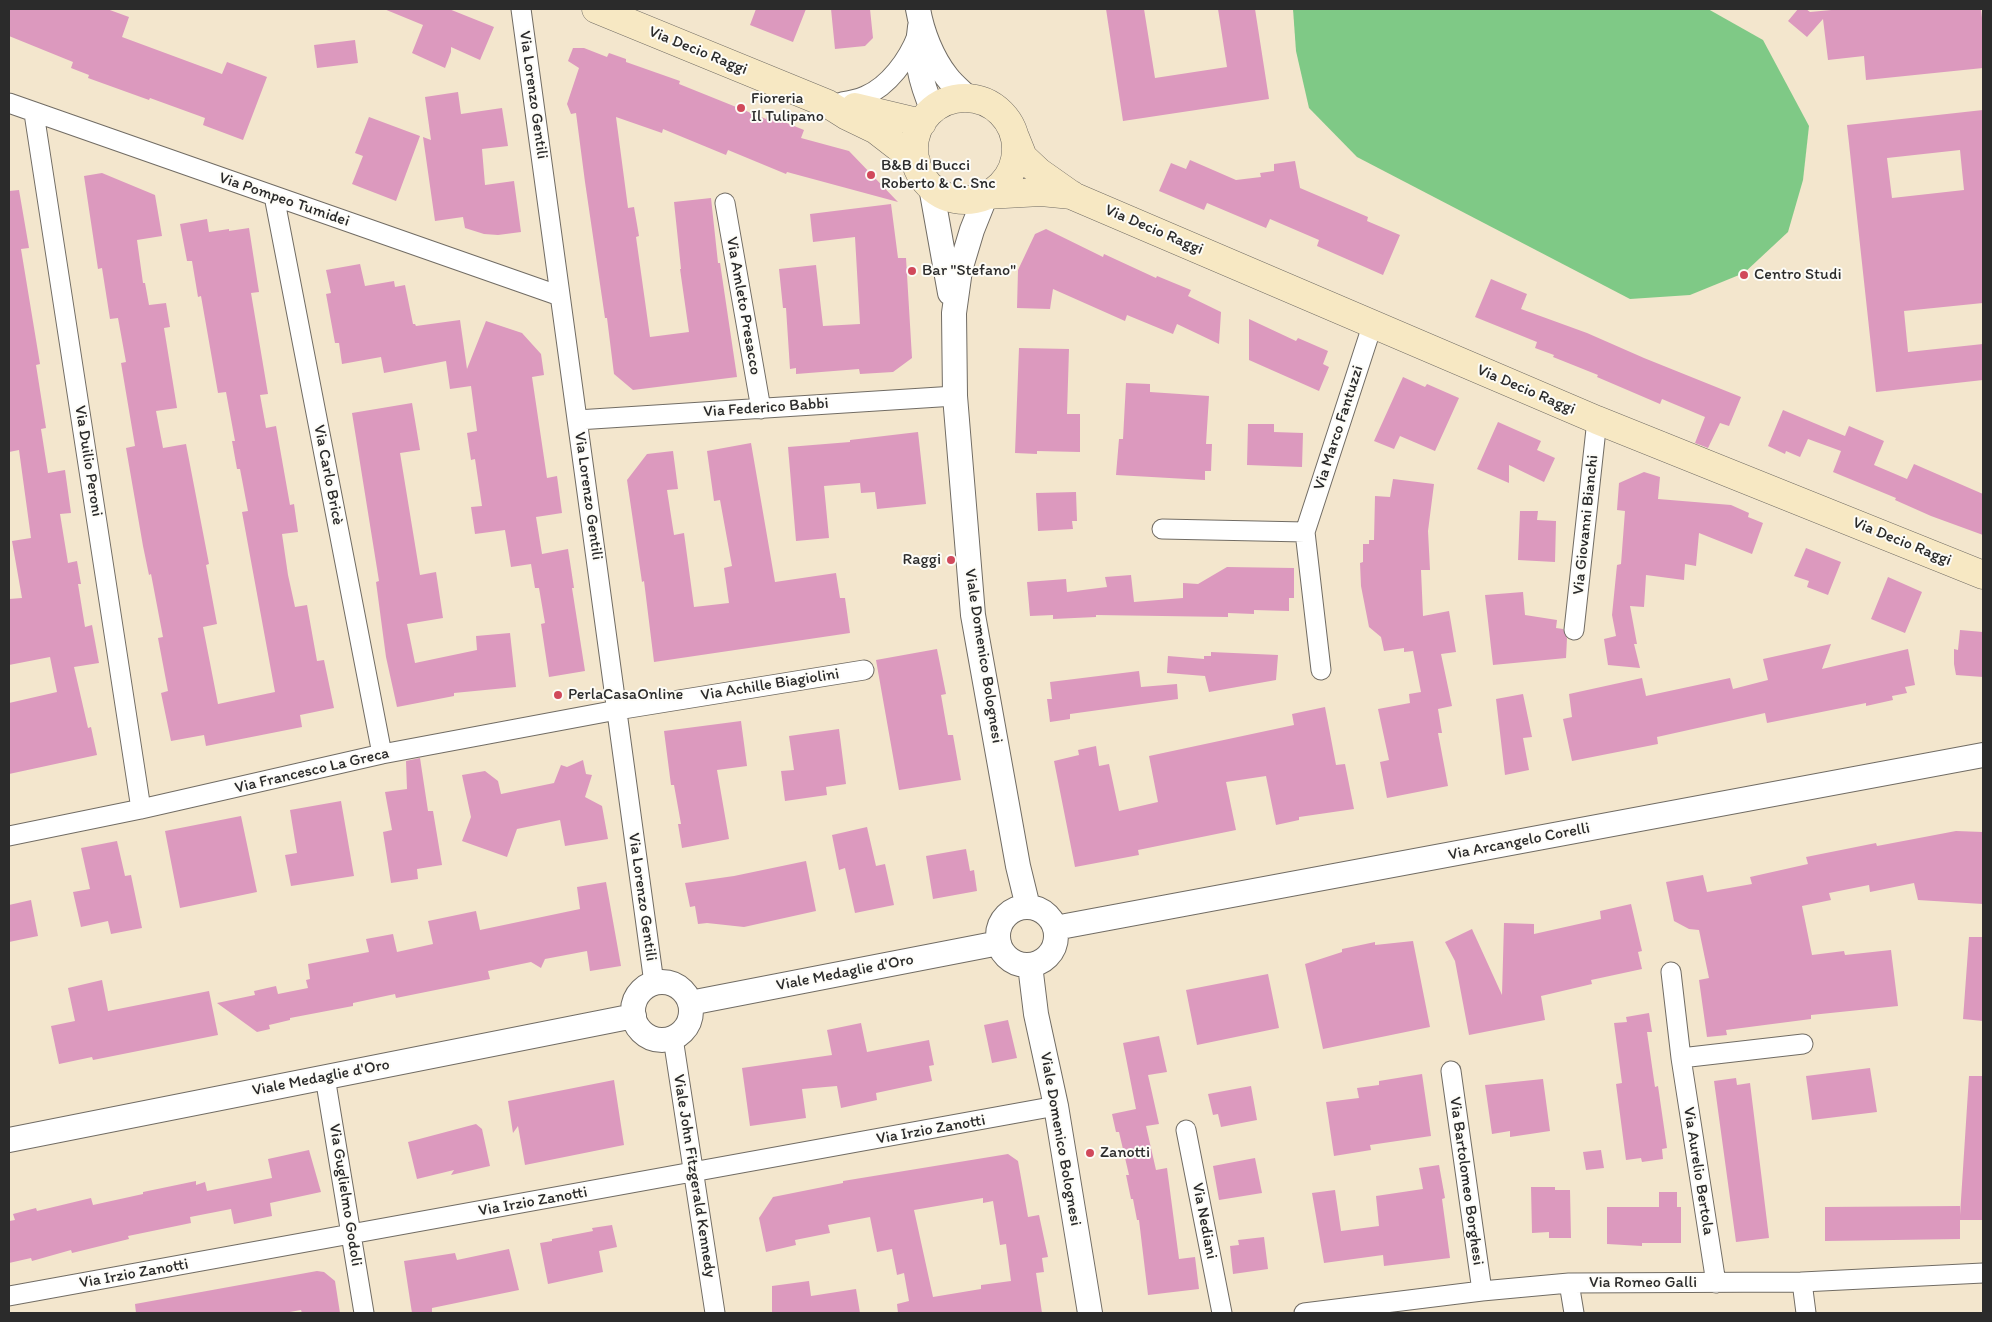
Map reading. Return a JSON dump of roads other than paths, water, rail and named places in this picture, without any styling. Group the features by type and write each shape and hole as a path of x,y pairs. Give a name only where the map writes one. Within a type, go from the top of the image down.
{"main road":[{"name":"Via Decio Raggi","path":"596,9 828,104 846,116 876,130 916,161 921,175 931,187 953,199 970,200 986,195 1001,186 1011,171 1016,154 1014,137"},
{"name":"Via Decio Raggi","path":"828,104 859,108 884,116 927,117 950,101 970,99 990,105 1006,118 1023,157 1038,172 1073,196 1374,323 1597,420 1983,575"},
{"path":"916,161 916,142 927,117"},
{"name":"Via Decio Raggi","path":"986,195 1041,192 1073,196"}],"street":[{"name":"Via Lorenzo Gentili","path":"521,9 654,983"},
{"path":"828,104 866,96 886,82 909,54 919,17"},
{"path":"919,17 935,58 947,78 970,99"},
{"path":"919,17 918,69 927,117"},
{"name":"Via Pompeo Tumidei","path":"9,103 560,296"},
{"name":"Via Duilio Peroni","path":"34,113 141,810"},
{"name":"Viale Domenico Bolognesi","path":"931,187 954,313 956,396 973,615 1018,866 1028,907"},
{"name":"Viale Domenico Bolognesi","path":"954,313 960,270 972,230 986,195"},
{"name":"Via Carlo Bricè","path":"274,196 382,754"},
{"name":"Via Amleto Presacco","path":"725,203 761,409"},
{"name":"Via Marco Fantuzzi","path":"1321,670 1305,532 1374,323"},
{"name":"Via Federico Babbi","path":"577,420 956,396"},
{"name":"Via Giovanni Bianchi","path":"1574,630 1597,420"},
{"path":"1162,529 1305,532"},
{"name":"Via Achille Biagiolini","path":"617,710 864,670"},
{"name":"Via Francesco La Greca","path":"9,836 141,810 382,754 617,710"},
{"name":"Via Arcangelo Corelli","path":"1055,928 1983,755"},
{"path":"1028,907 1045,914 1055,928 1056,938 1053,948 1039,962 1030,964 1014,962 1008,957 999,943 1000,926 1004,918 1019,908 1028,907"},
{"name":"Viale Medaglie d'Oro","path":"690,1003 999,943"},
{"name":"Viale Domenico Bolognesi","path":"1030,964 1036,1014 1056,1106 1090,1313"},
{"name":"Via Aurelio Bertola","path":"1671,972 1681,1058 1716,1283"},
{"path":"663,982 680,988 690,1003 691,1012 686,1028 673,1038 655,1039 647,1035 641,1030 634,1016 636,999 647,986 654,983 663,982"},
{"name":"Viale Medaglie d'Oro","path":"9,1140 634,1016"},
{"name":"Viale John Fitzgerald Kennedy","path":"673,1038 715,1313"},
{"path":"1681,1058 1803,1044"},
{"name":"Via Bartolomeo Borghesi","path":"1450,1071 1482,1291"},
{"name":"Via Guglielmo Godoli","path":"325,1077 364,1313"},
{"name":"Via Irzio Zanotti","path":"9,1296 1056,1106"},
{"name":"Via Nediani","path":"1186,1130 1222,1313"},
{"name":"Via Romeo Galli","path":"1304,1313 1332,1312 1482,1291 1570,1283 1802,1282 1983,1273"},
{"path":"1802,1282 1806,1313"},
{"path":"1570,1283 1574,1313"}],"place":[{"name":"Fioreria Il Tulipano","path":"741,108"},
{"name":"B&B di Bucci Roberto & C. Snc","path":"871,175"},
{"name":"Bar \"Stefano\"","path":"912,271"},
{"name":"Centro Studi","path":"1744,275"},
{"name":"Raggi","path":"951,560"},
{"name":"PerlaCasaOnline","path":"558,695"},
{"name":"Zanotti","path":"1090,1153"}]}
